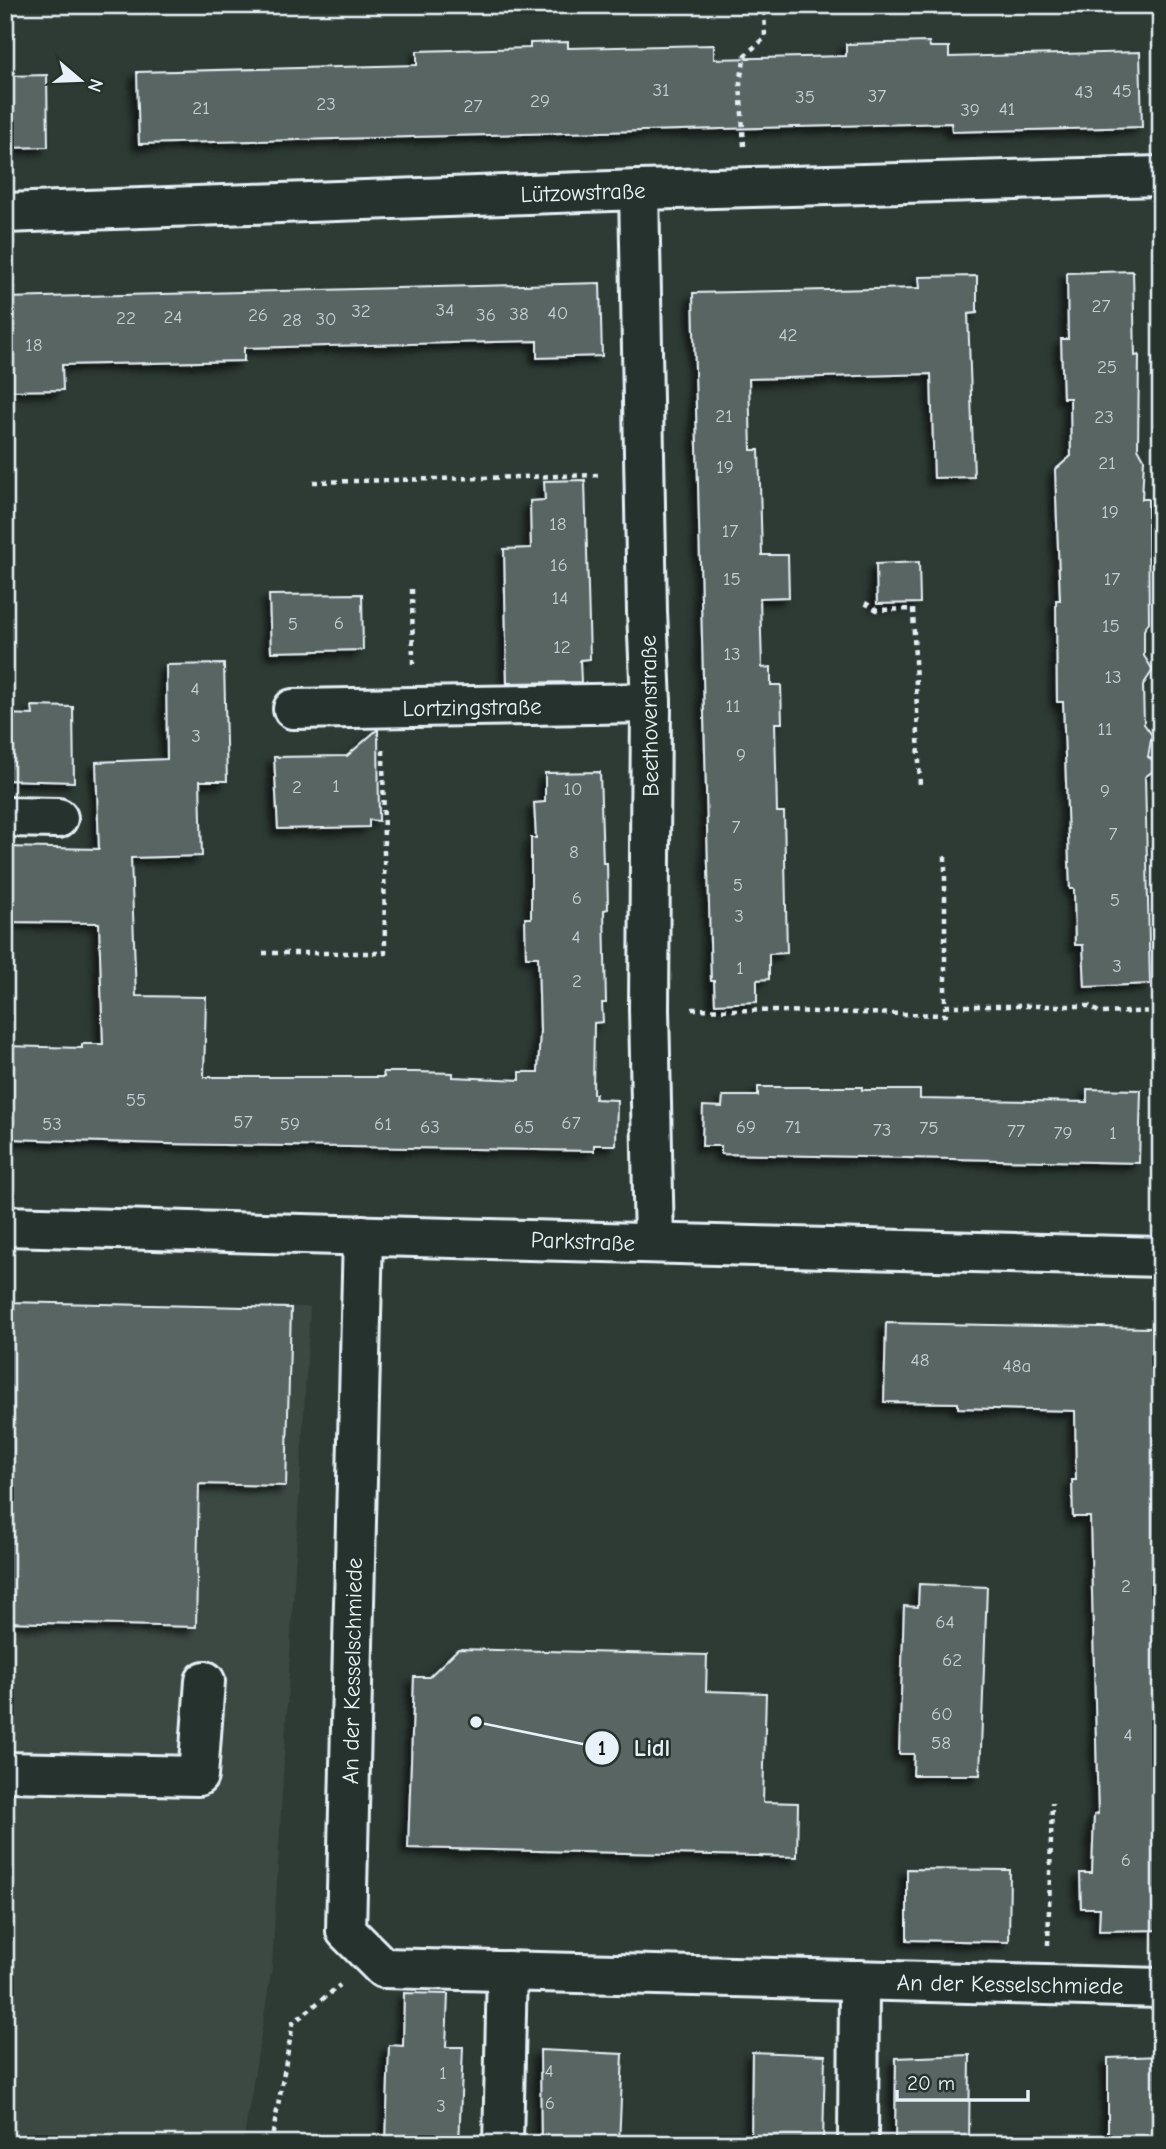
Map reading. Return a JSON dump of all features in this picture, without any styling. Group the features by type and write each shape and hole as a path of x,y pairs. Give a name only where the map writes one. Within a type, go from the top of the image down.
{"street":[{"name":"Lützowstraße","path":"5,213 639,190 1161,176"},
{"name":"Beethovenstraße","path":"639,190 651,703 649,1009 654,1243"},
{"name":"Lortzingstraße","path":"293,709 651,703"},
{"path":"5,817 58,818"},
{"name":"Parkstraße","path":"5,1226 1161,1257"},
{"name":"An der Kesselschmiede","path":"363,1235 346,1931 383,1968 1161,1987"},
{"path":"5,1772 198,1776 205,1681"},
{"path":"503,2144 507,1971"},
{"path":"858,2144 859,1980"}],"path":[{"path":"746,188 740,83 745,55 765,38 764,5"},
{"path":"313,482 644,474"},
{"path":"263,953 385,953 397,708 412,589"},
{"path":"865,603 877,610 913,609 920,787"},
{"path":"649,1009 946,1015 945,856"},
{"path":"945,1006 1089,1006 1100,1013 1161,1011"},
{"path":"1048,1985 1052,1804"},
{"path":"271,2144 293,2022 374,1958"}],"shaded area":[{"path":"5,1302 310,1307 272,1967 243,2144 5,2144"}],"building":[{"path":"568,42 568,48 714,45 714,59 846,56 846,44 929,42 930,47 949,47 949,57 1140,52 1142,127 952,132 951,123 139,144 137,72 417,65 417,51 530,48 530,43"},
{"path":"47,75 48,147 5,148 5,76"},
{"path":"1133,271 1135,356 1139,355 1138,448 1144,459 1142,499 1148,499 1149,622 1144,630 1144,656 1153,670 1143,685 1144,724 1152,735 1148,757 1161,765 1145,777 1150,984 1085,987 1083,945 1075,945 1074,889 1070,889 1063,702 1057,702 1056,600 1060,600 1055,470 1071,456 1070,398 1063,398 1061,339 1068,339 1067,273"},
{"path":"977,276 977,313 968,314 974,477 934,478 931,374 749,379 751,450 759,450 762,555 788,555 789,597 760,598 762,668 771,667 771,685 781,685 782,723 775,723 777,812 784,812 787,953 769,954 769,979 757,980 757,1002 715,1004 714,981 711,981 693,293 920,288 919,277"},
{"path":"600,283 602,356 537,358 537,341 244,348 244,361 62,365 63,390 5,391 5,298"},
{"path":"585,480 590,659 580,660 581,682 507,683 504,549 531,548 530,501 545,500 544,481"},
{"path":"919,562 920,603 877,604 876,564"},
{"path":"362,594 363,650 271,652 269,595"},
{"path":"224,664 227,781 200,781 202,856 131,858 136,996 206,997 204,1077 384,1077 383,1072 414,1072 520,1080 520,1072 538,1072 538,957 526,957 525,918 531,918 531,838 536,838 534,803 545,802 545,773 600,772 603,863 607,863 608,909 604,910 606,1003 602,1003 603,1022 594,1023 593,1094 596,1094 595,1099 617,1100 616,1145 594,1145 594,1151 166,1144 10,1139 10,1135 5,1135 5,1046 82,1048 82,1044 103,1044 99,923 5,922 5,847 99,849 96,762 167,759 166,665"},
{"path":"32,706 73,707 74,782 5,780 5,714 33,715"},
{"path":"378,729 379,821 369,820 369,827 278,829 274,757 347,756"},
{"path":"758,1087 862,1087 862,1090 920,1090 920,1099 1087,1102 1087,1089 1141,1090 1139,1163 721,1154 721,1146 702,1146 703,1106 722,1107 723,1096 758,1096"},
{"path":"5,1302 291,1308 286,1486 199,1484 196,1627 5,1622"},
{"path":"886,1323 1152,1328 1161,1339 1161,1930 1099,1931 1100,1908 1081,1908 1080,1873 1092,1873 1094,1815 1098,1814 1090,1517 1073,1517 1072,1480 1076,1480 1075,1411 958,1408 958,1403 884,1402"},
{"path":"919,1584 987,1587 980,1775 913,1775 914,1754 899,1754 904,1606 918,1607"},
{"path":"458,1649 707,1655 706,1691 766,1693 763,1802 798,1803 797,1857 408,1848 414,1677 429,1677"},
{"path":"907,1869 1010,1870 1009,1942 907,1940"},
{"path":"404,1993 448,1994 446,2047 463,2047 459,2144 386,2144 389,2045 403,2046"},
{"path":"540,2050 623,2054 619,2144 541,2144"},
{"path":"752,2052 825,2055 823,2144 751,2144"},
{"path":"970,2055 969,2144 895,2144 896,2058"},
{"path":"1161,2056 1161,2144 1108,2144 1108,2058"}],"place":[{"name":"Lidl","path":"476,1722"}]}
